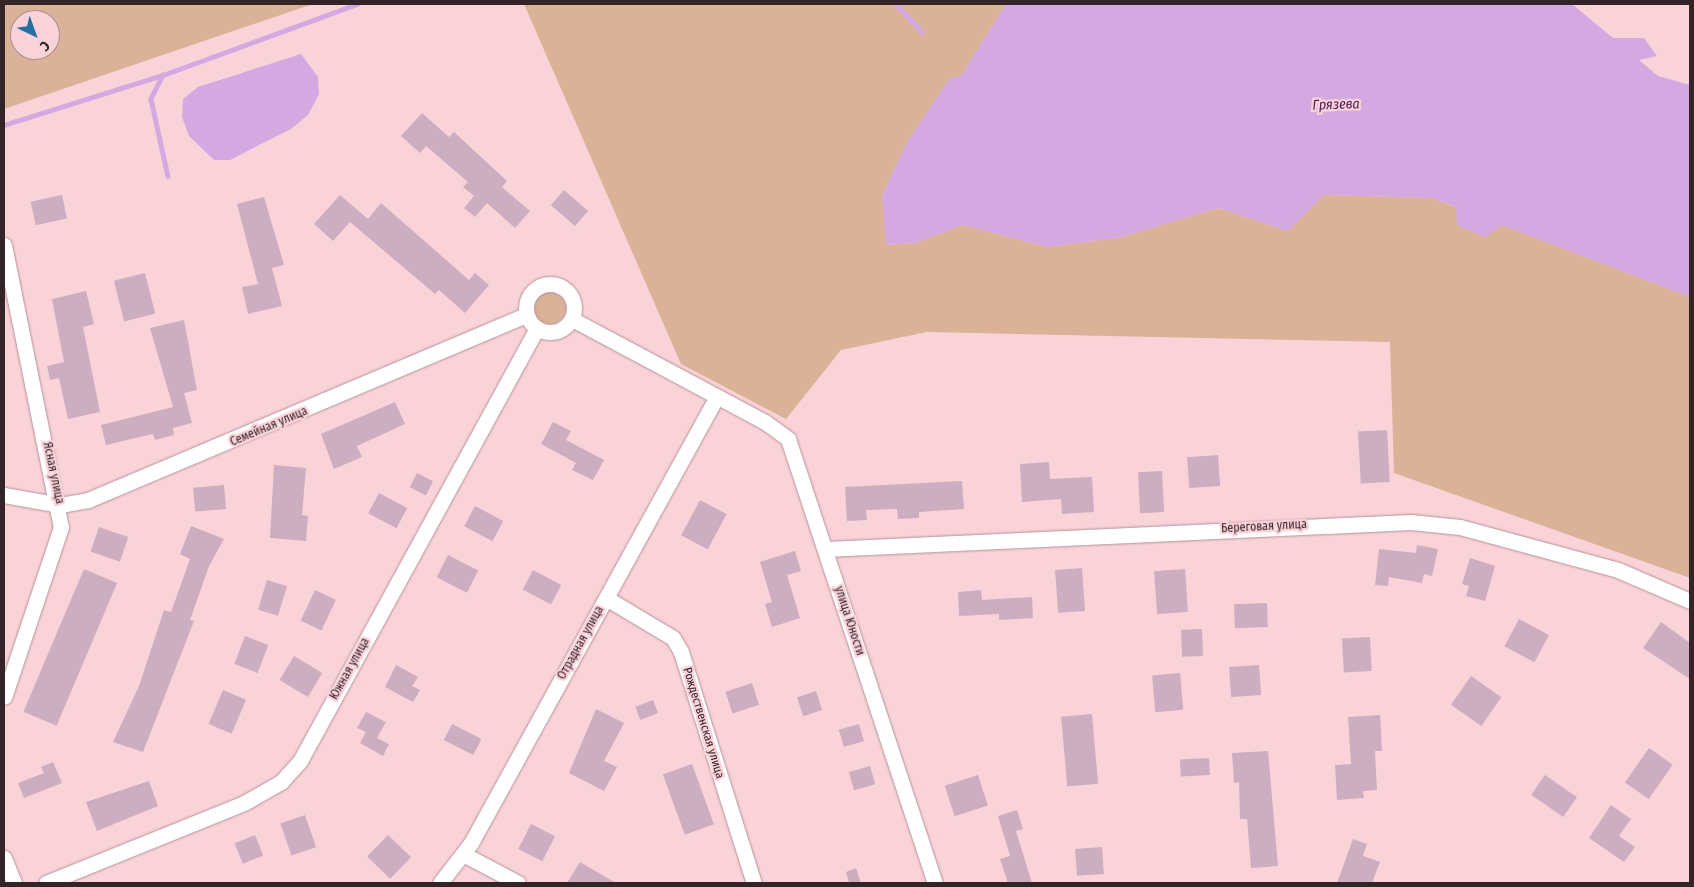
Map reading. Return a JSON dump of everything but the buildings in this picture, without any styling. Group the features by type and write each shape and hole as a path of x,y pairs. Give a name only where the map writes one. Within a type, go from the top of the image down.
{"street":[{"name":"Ясная улица","path":"4,245 60,504 58,542 4,697"},
{"path":"554,284 572,297 572,319 552,333 536,329 527,316 532,292 554,284"},
{"name":"Семейная улица","path":"4,496 60,504 88,500 239,440 527,316"},
{"name":"улица Юности","path":"572,319 716,398 765,422 788,439 826,549 935,883"},
{"name":"Южная улица","path":"46,883 244,803 281,782 300,760 536,329"},
{"name":"Отрадная улица","path":"440,883 463,854 716,398"},
{"name":"Береговая улица","path":"826,549 1411,522 1460,527 1618,570 1690,601"},
{"name":"Рождественская улица","path":"606,598 673,638 681,652 754,883"},
{"path":"463,854 518,883"},
{"path":"4,858 14,883"}],"shaded area":[{"path":"4,4 313,4 4,109"},
{"path":"524,4 1006,4 961,76 950,79 907,142 882,196 887,245 916,243 962,225 1048,247 1122,237 1218,208 1288,231 1324,195 1432,198 1690,297 1690,578 1394,473 1390,342 927,332 841,350 786,419 681,364"},
{"path":"550,292 556,293 561,297 565,302 565,314 561,319 556,323 550,324 544,323 539,319 535,314 534,308 535,302 539,297 544,293"}],"water":[{"path":"1006,4 1572,4 1613,38 1644,38 1657,56 1639,60 1658,76 1690,85 1690,297 1502,225 1485,237 1457,225 1456,207 1432,198 1324,195 1288,231 1218,208 1122,237 1048,247 962,225 916,243 886,245 882,196 907,142 950,78 961,76"},
{"path":"301,54 318,77 319,94 308,115 291,129 230,160 214,160 189,136 182,117 183,99 198,87"}],"waterway":[{"path":"4,125 163,75 357,4"},
{"name":"Грязева","path":"896,4 922,32"},
{"path":"163,75 151,99 168,176"}]}
